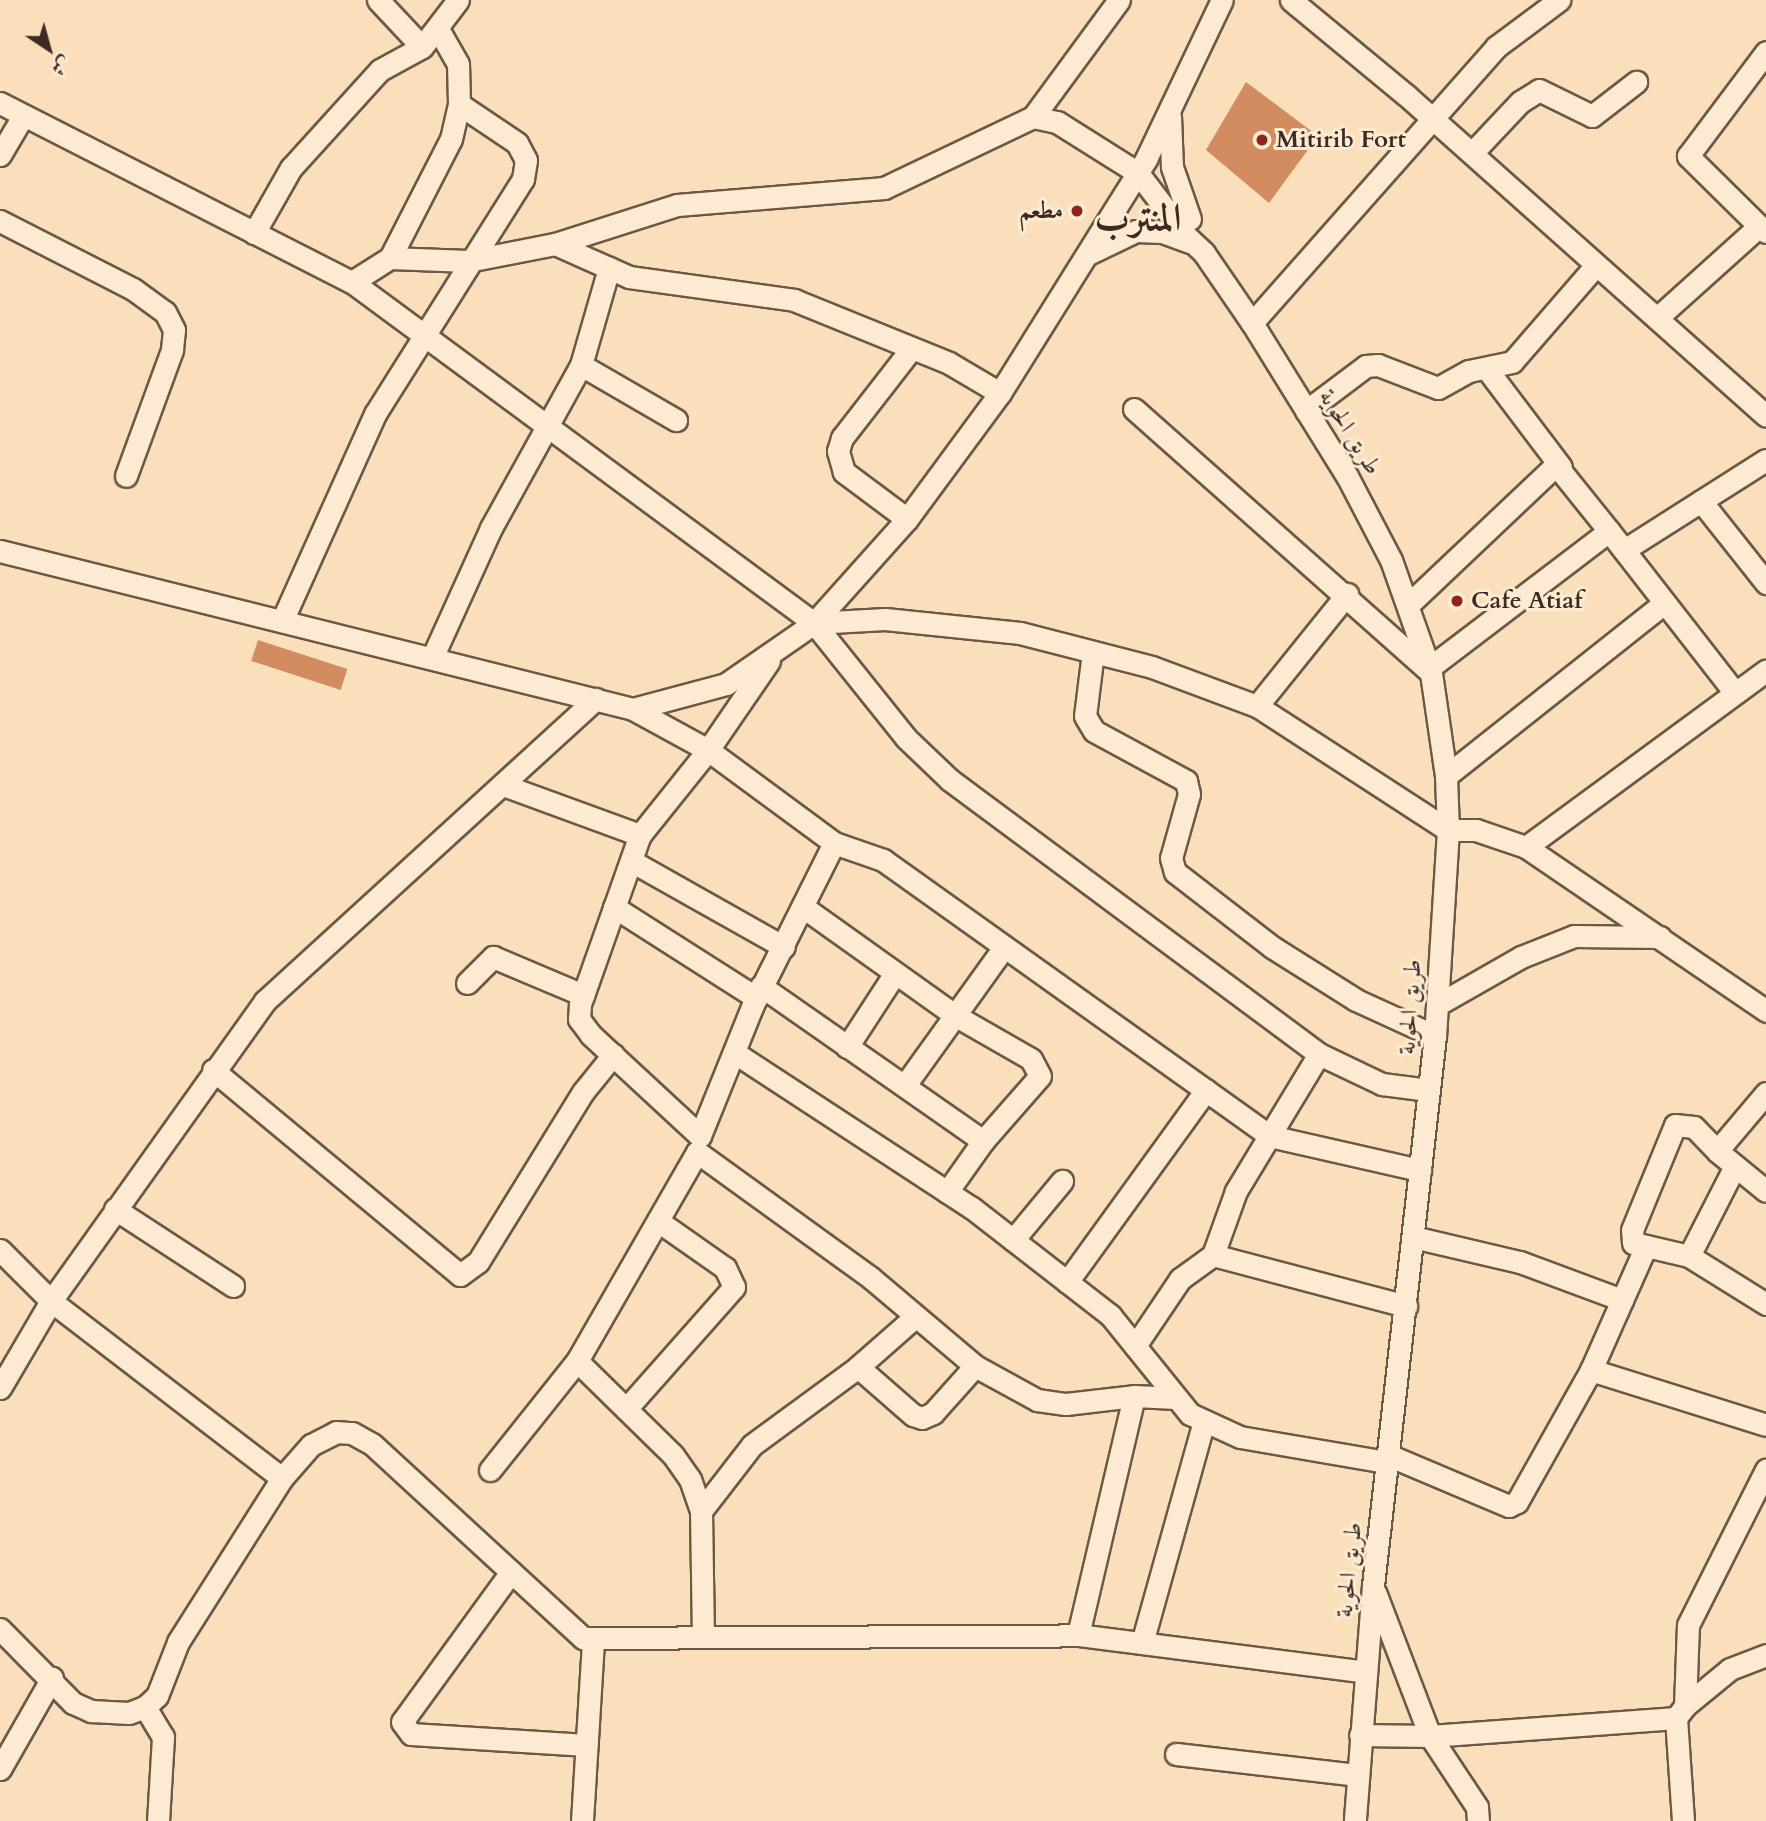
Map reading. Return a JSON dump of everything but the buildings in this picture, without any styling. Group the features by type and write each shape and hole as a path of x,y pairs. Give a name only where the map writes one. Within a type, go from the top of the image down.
{"street":[{"path":"377,0 422,47"},
{"path":"254,233 300,158 380,70 422,47 458,0"},
{"path":"390,258 468,261 555,244 677,205 884,188 1033,117 1119,0"},
{"path":"633,709 726,684 775,652 814,622 907,519 1000,393 1142,166 1223,0"},
{"path":"1291,0 1433,118 1766,416"},
{"path":"1252,323 1496,47 1559,0"},
{"path":"352,282 390,258 451,139 459,104 458,64 438,29"},
{"path":"1657,318 1762,229 1688,156 1766,52"},
{"path":"1472,153 1520,102 1539,90 1592,116 1636,82"},
{"path":"0,103 352,282 814,622 906,738 950,780 1319,1054 1382,1084 1429,1090"},
{"path":"282,621 375,414 421,334 523,179 526,160 517,143 459,104"},
{"path":"1170,110 1172,167 1190,219"},
{"path":"0,155 23,116"},
{"path":"1033,117 1057,122 1142,166"},
{"name":"طريق الحوية","path":"1142,166 1190,219 1199,249"},
{"name":"طريق الحوية","path":"1142,166 1252,323 1370,517 1409,604 1430,671 1446,776 1448,831 1435,1036 1373,1585 1355,1821"},
{"path":"1087,255 1136,231 1162,232 1199,249"},
{"path":"4,232 132,289 165,312 174,330 172,350 126,475"},
{"path":"555,244 629,277 794,300 949,363 1000,393"},
{"path":"1306,411 1366,366 1378,365 1438,388 1469,371 1512,362 1596,264"},
{"path":"432,658 491,528 549,429 581,365 609,268"},
{"path":"907,519 844,472 838,451 842,438 911,349"},
{"path":"581,365 676,420"},
{"path":"1486,368 1735,694"},
{"path":"1134,409 1348,594 1430,671 1609,531"},
{"path":"1624,550 1766,460"},
{"path":"1409,604 1556,465 1561,467"},
{"path":"1701,501 1766,583"},
{"path":"0,551 633,709 708,750 834,843 883,860 1270,1136 1420,1170"},
{"path":"1257,705 1348,594"},
{"path":"1446,776 1664,603"},
{"path":"814,622 885,619 956,623 1020,633 1152,667 1257,705 1448,831 1489,833 1525,847 1766,1012"},
{"path":"775,652 708,750 640,835 633,862 583,995 579,1019 698,1144 916,1316 975,1366 1037,1400 1066,1404 1134,1396 1176,1398"},
{"path":"1093,652 1085,716 1094,731 1186,781 1189,794 1171,858 1175,872 1272,947 1356,1000 1435,1036"},
{"path":"1525,847 1766,671"},
{"path":"0,1388 51,1301 213,1070 265,1001 596,699"},
{"path":"503,785 640,835"},
{"path":"490,1470 578,1361 658,1221 698,1144 759,992 834,843"},
{"path":"633,862 784,947"},
{"path":"614,907 847,1047 983,1141"},
{"path":"803,907 956,1016 1031,1059 1040,1076 983,1141 947,1192"},
{"path":"1437,1005 1521,957 1574,936 1660,937"},
{"path":"905,1086 1004,947"},
{"path":"467,983 478,967 493,957 583,995"},
{"path":"847,1047 895,973"},
{"path":"735,1053 947,1192 1110,1315 1176,1398 1204,1421 1240,1437 1387,1459 1510,1506 1517,1502 1591,1370 1646,1245"},
{"path":"1135,1346 1180,1279 1213,1255 1236,1191 1319,1054"},
{"path":"213,1070 460,1275 478,1262 583,1091 612,1055"},
{"path":"1067,1282 1206,1090"},
{"path":"1717,1151 1766,1093"},
{"path":"1766,1191 1717,1151 1694,1127 1675,1125 1632,1230 1633,1243 1689,1256 1766,1304"},
{"path":"1689,1256 1735,1166"},
{"path":"1013,1240 1062,1181"},
{"path":"115,1209 233,1286"},
{"path":"626,1409 734,1287 725,1268 658,1221"},
{"path":"1413,1237 1520,1262 1622,1300"},
{"path":"0,1250 51,1301 282,1478"},
{"path":"1213,1255 1406,1306"},
{"path":"701,1511 752,1445 858,1367 916,1316"},
{"path":"578,1361 673,1455 690,1479 701,1511 703,1634"},
{"path":"858,1367 913,1415 922,1418 933,1413 975,1366"},
{"path":"1591,1370 1766,1425"},
{"path":"1078,1635 1134,1396"},
{"path":"1142,1643 1204,1421"},
{"path":"0,1629 52,1678 73,1703 91,1711 130,1713 145,1707 157,1696 178,1642 282,1478 325,1435 352,1433 372,1444 583,1638 593,1640 703,1634 1078,1635 1366,1672"},
{"path":"1683,1821 1681,1712 1688,1625 1766,1470"},
{"path":"511,1572 402,1722 411,1734 587,1745"},
{"path":"1373,1585 1430,1736 1477,1807 1478,1821"},
{"path":"582,1821 593,1640"},
{"path":"1360,1735 1430,1736 1681,1712 1730,1669 1766,1655"},
{"path":"0,1769 52,1678"},
{"path":"145,1707 163,1737 158,1821"},
{"path":"1176,1754 1357,1775"}],"place":[{"name":"Mitirib Fort","path":"1262,140"},
{"name":"مطعم","path":"1077,211"},
{"name":"Cafe Atiaf","path":"1457,601"}],"district":[{"name":"المنترب","path":"1138,219"}]}
